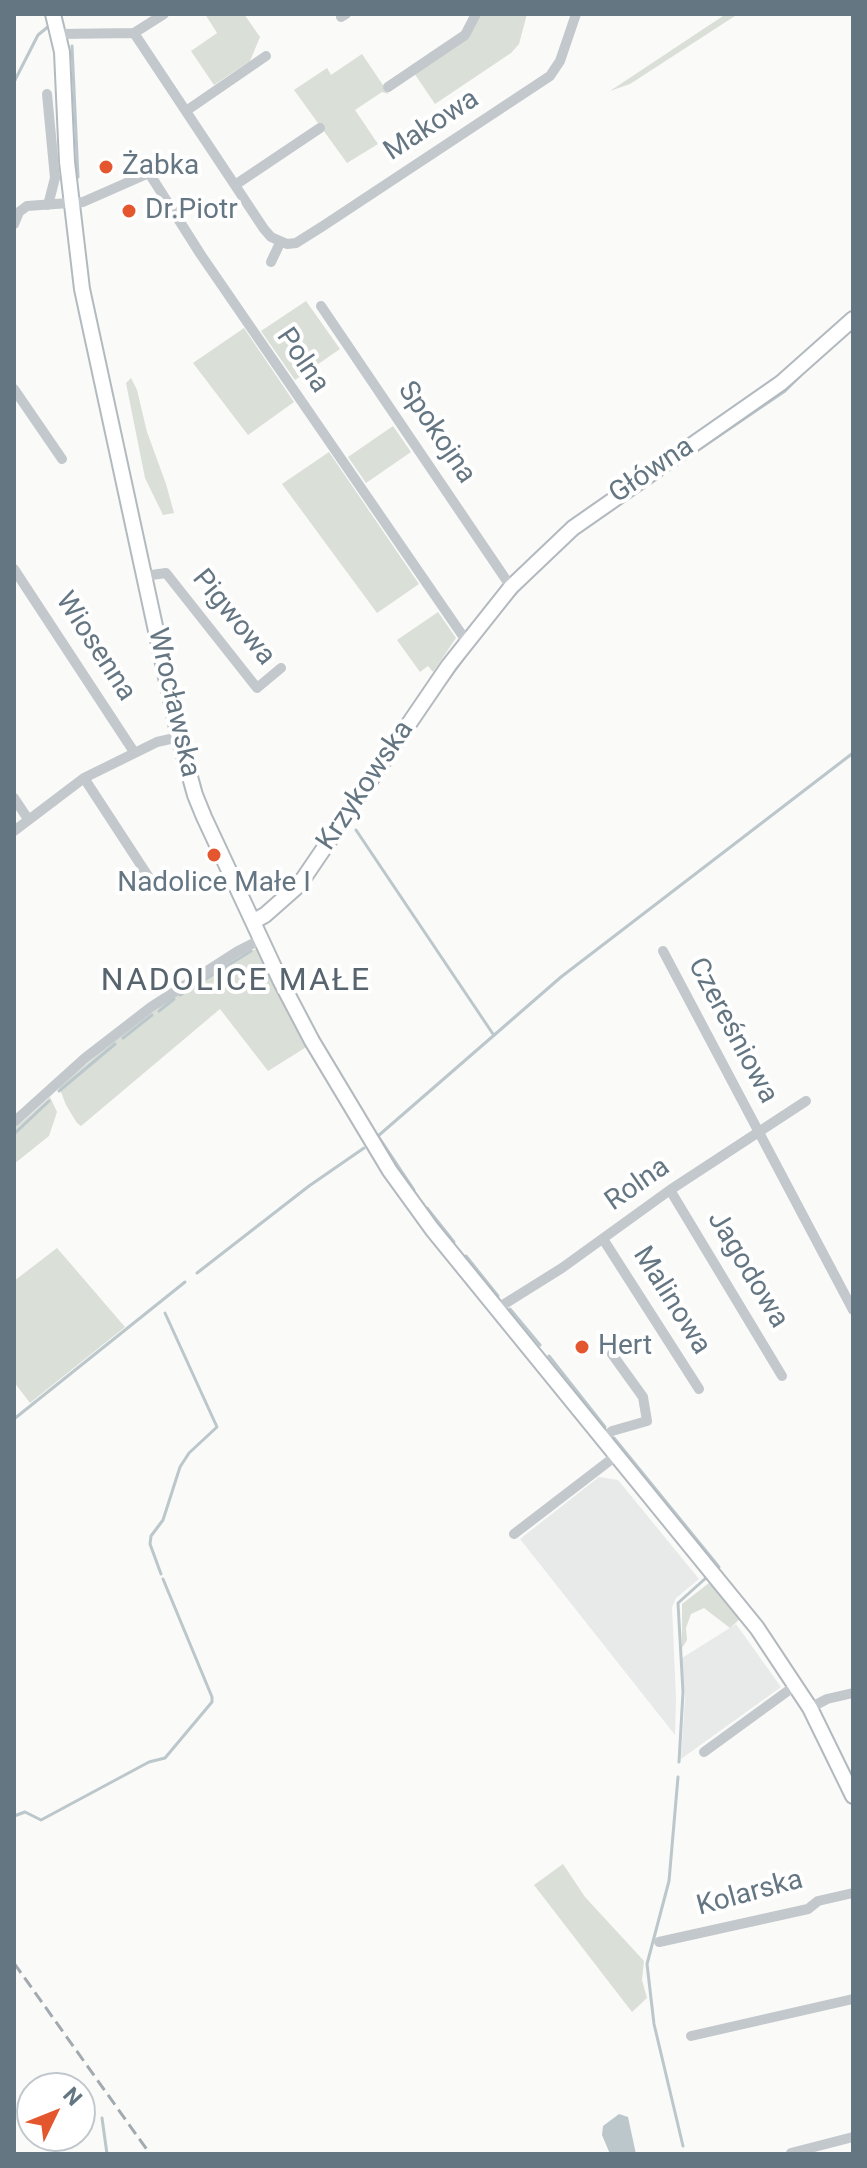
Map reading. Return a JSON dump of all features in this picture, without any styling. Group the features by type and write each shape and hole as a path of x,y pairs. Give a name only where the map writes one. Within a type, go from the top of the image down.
{"street":[{"name":"Wrocławska","path":"53,14 59,34 71,203 84,302 179,737 199,806 312,1041 377,1152 432,1229 771,1647 796,1685"},
{"path":"59,34 134,33 164,14"},
{"path":"388,87 465,35 476,14"},
{"name":"Makowa","path":"280,243 296,243 539,85 557,69 576,14"},
{"path":"134,33 264,229 280,243 271,262"},
{"path":"186,111 266,56"},
{"path":"47,94 55,178 48,205"},
{"path":"235,185 320,128"},
{"name":"Polna","path":"71,203 83,202 149,173 201,255 467,642"},
{"path":"14,224 23,209 71,203"},
{"name":"Spokojna","path":"321,306 511,587"},
{"name":"Główna","path":"467,642 511,587 573,528 781,383 853,319"},
{"path":"14,389 62,459"},
{"name":"Wiosenna","path":"14,569 134,752"},
{"name":"Pigwowa","path":"144,576 166,573 257,688 281,668"},
{"name":"Krzykowska","path":"254,921 299,885 467,642"},
{"path":"14,831 84,778 157,742 179,737"},
{"path":"84,778 148,876"},
{"path":"14,798 28,819"},
{"path":"14,1122 85,1058 151,1007 262,939"},
{"name":"Czereśniowa","path":"663,951 853,1310"},
{"name":"Rolna","path":"500,1312 670,1190 806,1101"},
{"name":"Jagodowa","path":"670,1190 782,1376"},
{"name":"Malinowa","path":"603,1239 699,1389"},
{"path":"603,1439 612,1431 647,1421 643,1397 612,1354"},
{"path":"514,1534 617,1455"},
{"path":"704,1752 796,1685 848,1772 853,1796"},
{"path":"810,1708 827,1699 853,1693"},
{"name":"Kolarska","path":"659,1942 808,1909 818,1901 853,1893"},
{"path":"691,2036 853,1999"},
{"path":"791,2153 853,2137"}],"shaded area":[{"path":"205,14 244,14 260,37 250,61 214,85 191,51 217,33"},
{"path":"481,14 527,14 519,44 511,53 435,104 414,73 468,37"},
{"path":"726,14 738,14 630,84 610,91"},
{"path":"362,54 389,94 382,92 355,110 378,144 347,163 294,90 327,68 331,75"},
{"path":"306,301 340,349 295,380 261,331"},
{"path":"244,328 294,402 248,435 193,363"},
{"path":"131,378 174,513 163,515 145,478 126,383"},
{"path":"393,426 411,452 366,483 348,457"},
{"path":"329,452 419,584 377,613 282,484"},
{"path":"438,612 456,638 433,672 428,666 420,672 397,640"},
{"path":"258,949 308,1046 268,1071 220,1009 81,1126 77,1123 59,1087 119,1036 178,994 247,951"},
{"path":"50,1097 57,1112 49,1136 14,1164 14,1129"},
{"path":"57,1248 125,1327 30,1403 14,1382 14,1281"},
{"path":"599,1477 618,1480 699,1579 676,1598 672,1607 675,1735 520,1539"},
{"path":"709,1583 741,1618 730,1628 704,1608 691,1614 686,1628 687,1640 682,1648 682,1604"},
{"path":"736,1624 781,1687 681,1759 685,1697 682,1658"},
{"path":"563,1864 585,1897 644,1961 642,1980 647,1998 632,2012 534,1885"},
{"path":"619,2114 628,2117 636,2154 610,2154 602,2135 603,2126"}],"waterway":[{"path":"14,82 38,35 49,26"},
{"path":"72,46 78,177"},
{"path":"657,478 785,391 800,376"},
{"path":"507,603 523,585"},
{"path":"444,685 463,659"},
{"path":"414,1190 378,1136 561,977 853,753"},
{"path":"356,830 493,1034"},
{"path":"180,995 251,951"},
{"path":"159,1011 174,999"},
{"path":"123,1038 152,1015"},
{"path":"59,1091 115,1044"},
{"path":"14,1134 49,1101"},
{"path":"197,1273 309,1186 364,1148"},
{"path":"427,1208 454,1242"},
{"path":"466,1256 498,1296"},
{"path":"14,1419 185,1282"},
{"path":"510,1309 540,1345"},
{"path":"161,1574 150,1544 151,1536 163,1520 180,1467 189,1453 217,1427 165,1313"},
{"path":"549,1356 605,1427"},
{"path":"614,1438 719,1567"},
{"path":"679,1762 683,1692 678,1603 707,1577"},
{"path":"14,1816 25,1812 41,1820 149,1762 165,1758 212,1702 163,1579"},
{"path":"678,1777 669,1881 647,1964 654,2024 683,2146"},
{"path":"102,2118 107,2154"}],"railway":[{"path":"14,1963 150,2154"}],"place":[{"name":"Żabka","path":"106,167"},
{"name":"Dr.Piotr","path":"129,211"},
{"name":"Nadolice Małe I","path":"214,855"},
{"name":"Hert","path":"582,1347"}],"district":[{"name":"NADOLICE MAŁE","path":"236,982"}]}
